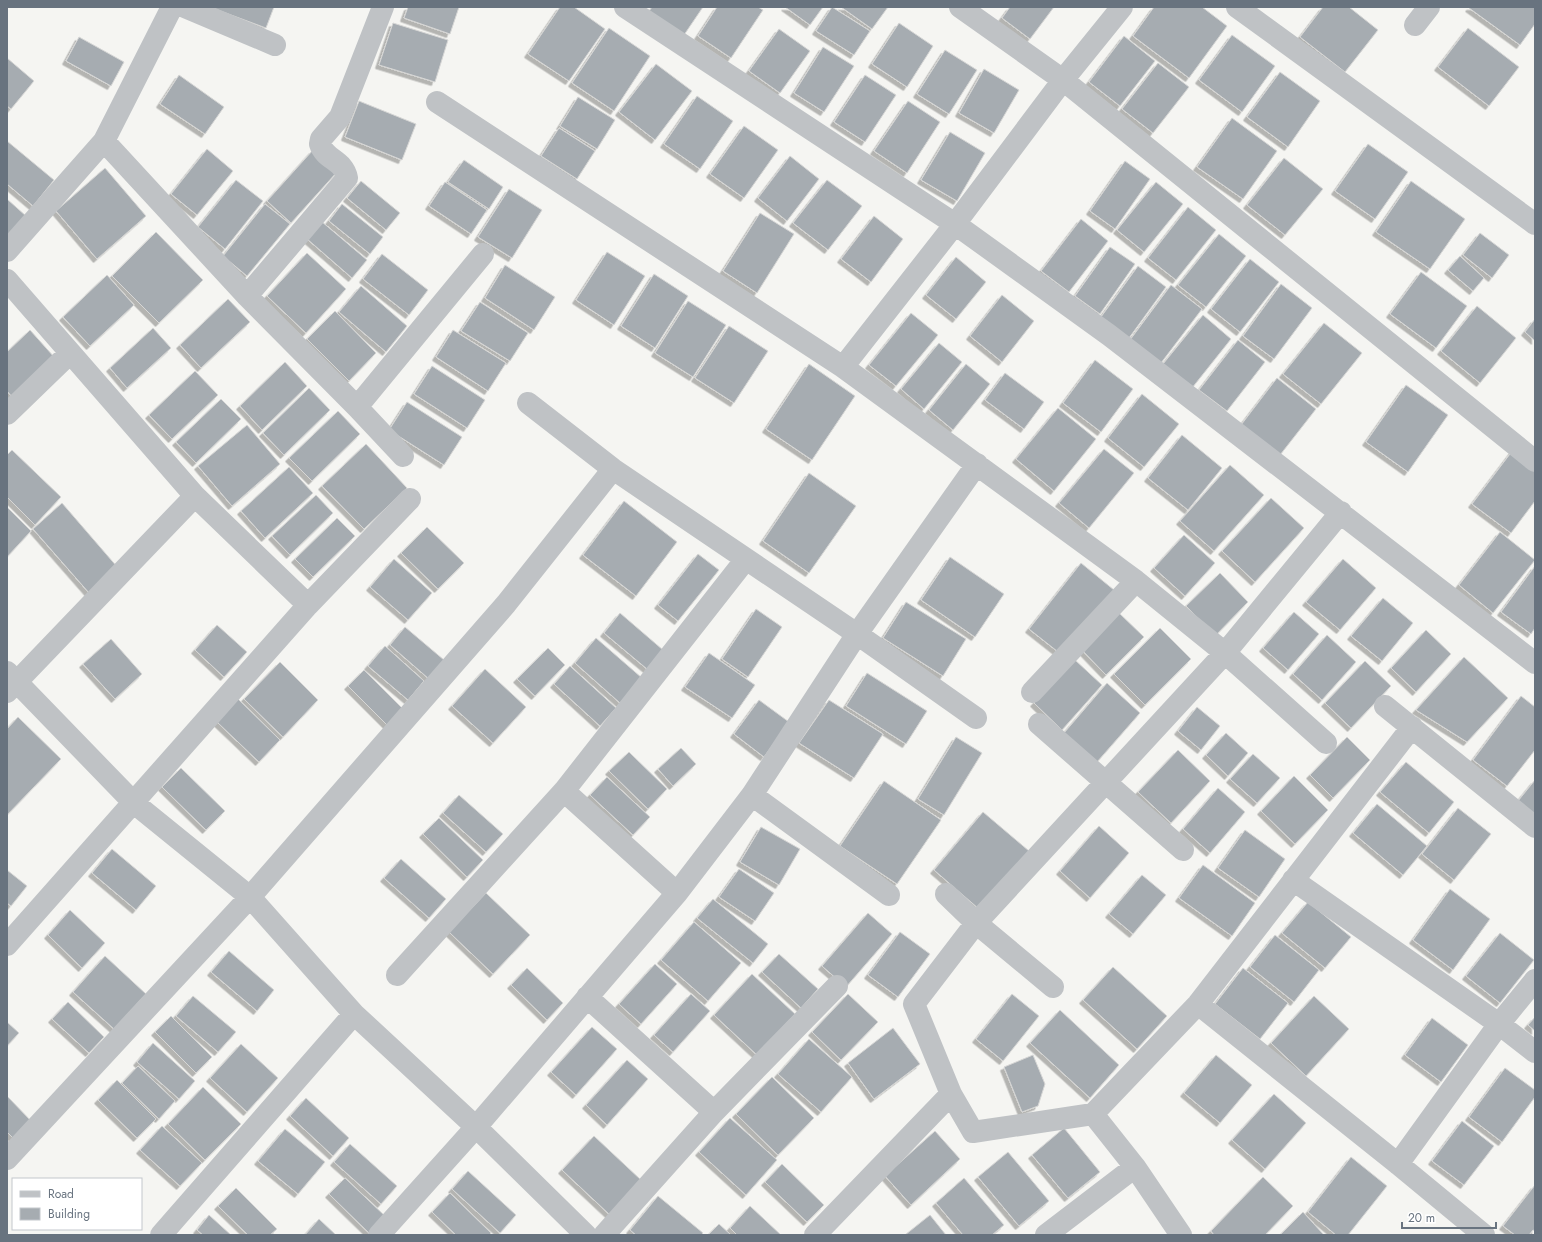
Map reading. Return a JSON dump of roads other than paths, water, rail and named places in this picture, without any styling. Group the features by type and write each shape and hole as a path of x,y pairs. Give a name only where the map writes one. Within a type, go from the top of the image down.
{"street":[{"path":"7,251 104,141 172,7"},
{"path":"185,7 275,45"},
{"path":"247,296 347,178 346,171 342,166 324,152 320,144 320,139 340,116 384,7"},
{"path":"625,7 955,224 1109,335 1341,512 1535,663"},
{"path":"960,7 1063,80 1535,462"},
{"path":"843,367 955,224 1063,80 1122,7"},
{"path":"1237,7 1532,216"},
{"path":"1415,25 1429,7"},
{"path":"437,102 843,367 1136,581 1225,653 1326,743"},
{"path":"104,141 247,296 357,407 403,456"},
{"path":"357,407 483,254"},
{"path":"7,280 195,496 308,605"},
{"path":"7,414 70,353"},
{"path":"528,403 613,469 856,634 976,718"},
{"path":"379,1235 476,1127 677,892 752,795 856,634 977,464"},
{"path":"7,1159 250,897 506,604 613,469"},
{"path":"195,496 10,682 134,802 250,897 354,1014 476,1127 603,1231 714,1112 837,986"},
{"path":"7,946 308,605 410,499"},
{"path":"1341,512 1225,653 1105,781 976,923 914,1004 951,1094 973,1132 1093,1114 1198,1004 1412,727"},
{"path":"397,975 564,791 746,559"},
{"path":"1032,692 1136,581"},
{"path":"1385,706 1535,827"},
{"path":"1040,724 1183,850"},
{"path":"564,791 677,892"},
{"path":"752,795 889,895"},
{"path":"1293,880 1499,1024 1535,1052"},
{"path":"946,894 976,923 1053,987"},
{"path":"1398,1164 1499,1024 1535,980"},
{"path":"587,997 714,1112"},
{"path":"1198,1004 1484,1235"},
{"path":"161,1235 354,1014"},
{"path":"815,1235 951,1094"},
{"path":"1093,1114 1135,1167 1181,1235"},
{"path":"1046,1235 1135,1167"}]}
